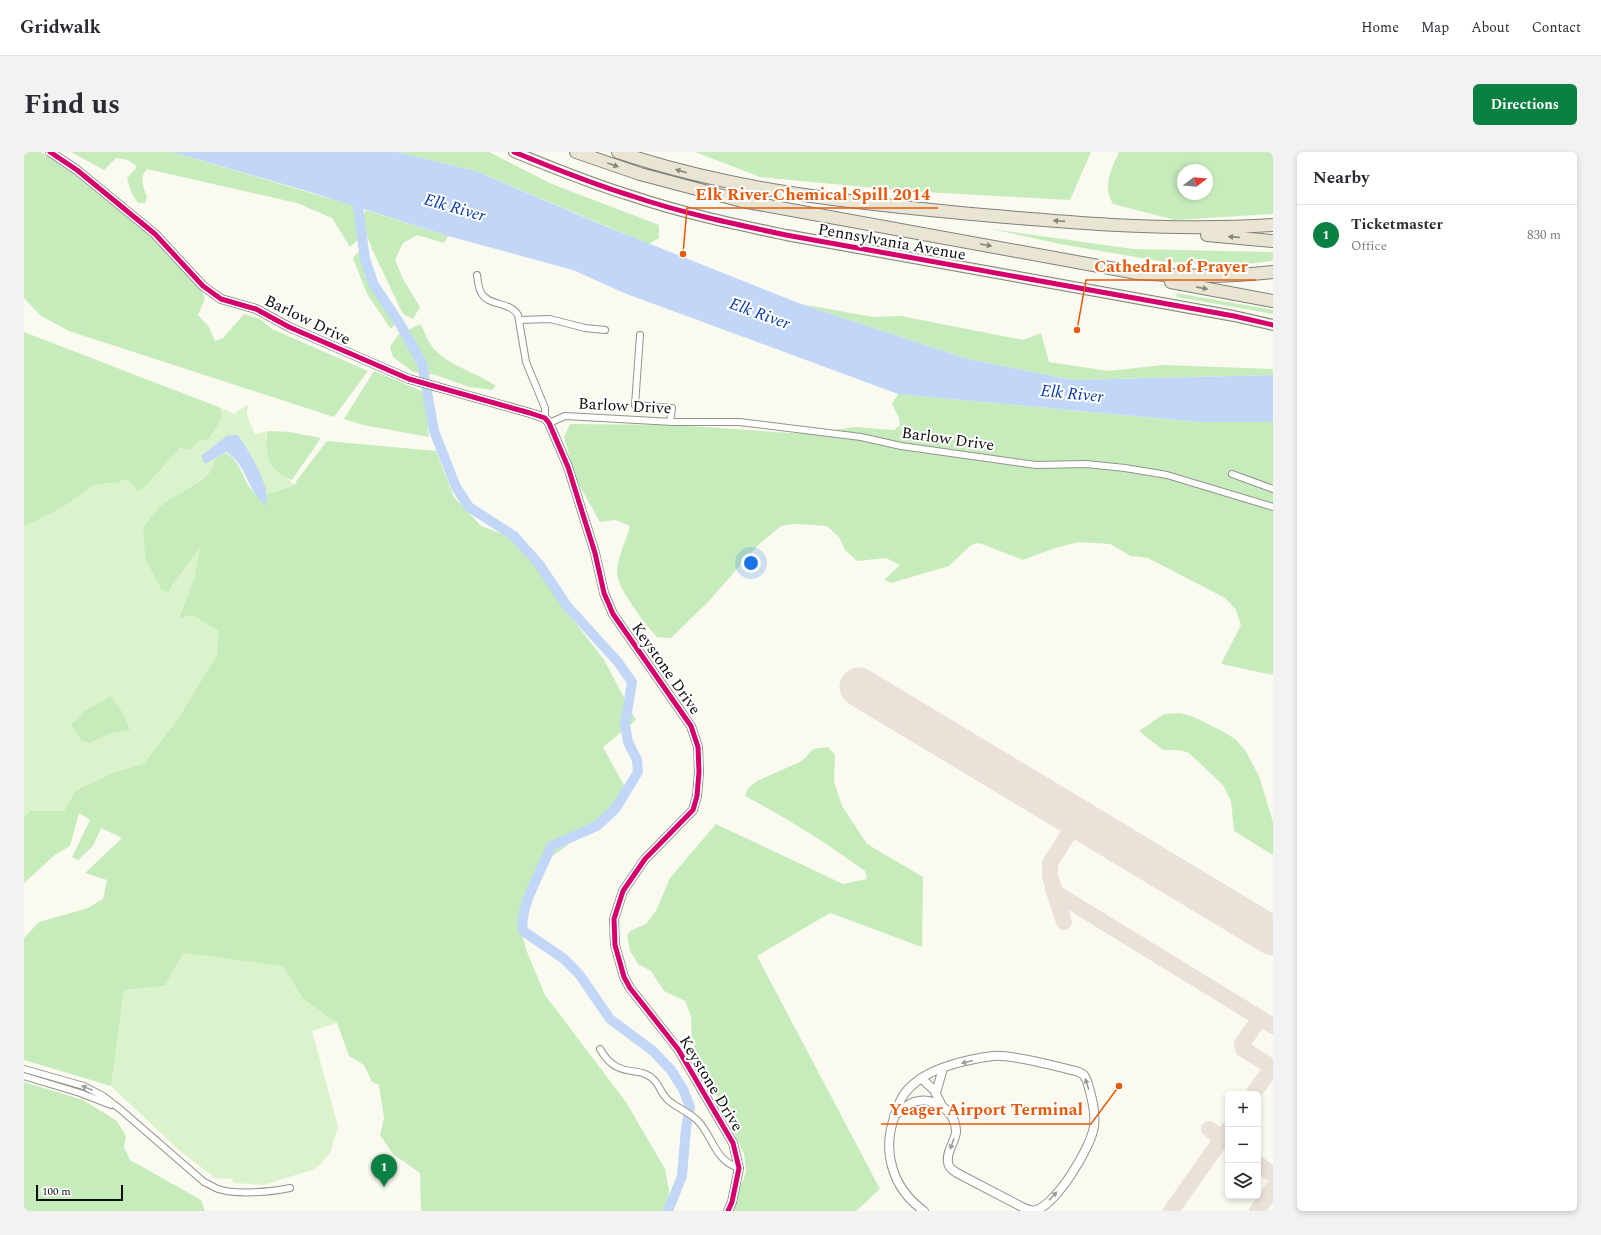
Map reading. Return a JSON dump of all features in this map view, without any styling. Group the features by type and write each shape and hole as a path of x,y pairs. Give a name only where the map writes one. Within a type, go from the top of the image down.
{"highway":[{"path":"576,152 640,174 742,200 1137,273 1172,282 1273,301"},
{"path":"618,152 712,180 828,200 1273,241"},
{"path":"1098,224 1214,228 1273,225"},
{"path":"1137,273 1185,277 1273,272"}],"main road":[{"name":"Pennsylvania Avenue","path":"514,152 580,178 632,196 730,223 786,235 1234,316 1273,325"}],"street":[{"name":"Barlow Drive","path":"50,152 77,170 155,234 204,286 216,296 256,309 295,330 415,381 547,421 566,416 670,422 739,422 861,437 916,448 1036,465 1086,464 1125,468 1167,475 1273,507"},
{"path":"477,275 482,295 513,309 519,320 550,319 586,328 605,330"},
{"name":"Keystone Drive","path":"519,320 526,362 545,408 547,421 570,472 595,553 606,600 613,614 684,713 694,733 698,747 699,782 694,806 687,817 645,859 628,882 615,914 613,930 615,945 627,982 639,1001 666,1033 681,1054 731,1138 736,1152 739,1168 732,1202 728,1211"},
{"path":"640,336 635,405 672,408 670,422"},
{"path":"1232,474 1273,488"},
{"path":"600,1049 609,1062 616,1067 651,1077 668,1100 683,1112 694,1118 702,1126 720,1156 728,1164 739,1168"},
{"path":"921,1078 936,1093 950,1115 955,1128 954,1140 947,1158 950,1168 957,1173 1031,1210 1038,1210 1044,1206 1075,1170 1083,1156 1094,1126 1093,1107 1088,1084 1084,1075 1079,1072 1002,1056 985,1057 943,1068 921,1078 909,1088 895,1108 888,1137 889,1156 893,1171 904,1192 924,1211"},
{"path":"936,1093 943,1068"},
{"path":"24,1069 84,1086 103,1096 204,1182 218,1189 247,1191 281,1190 290,1188"},
{"path":"24,1076 80,1093 120,1109"},
{"path":"894,1116 908,1105 916,1102 932,1102 943,1106"}],"green space":[{"path":"24,152 41,152 96,189 172,254 200,288 205,298 198,315 209,327 215,341 223,338 244,314 260,319 272,329 368,371 334,417 69,331 41,316 24,298"},
{"path":"71,152 172,152 355,206 359,239 350,247 332,218 297,203 147,169 142,179 147,197 145,203 138,203 131,192 127,178 137,167 128,160 116,158 104,170"},
{"path":"397,152 489,152 552,184 659,225 659,238 649,244 476,171"},
{"path":"695,152 1091,152 1070,200 906,191 760,177"},
{"path":"1119,152 1273,152 1273,214 1175,220 1113,204 1108,191 1111,172"},
{"path":"365,210 448,236 444,243 417,235 403,243 395,260 403,279 420,307 413,319 403,314 372,249 362,223"},
{"path":"991,229 1133,249 1273,252 1273,261 1231,266 1159,261 1060,244"},
{"path":"361,249 368,279 380,299 397,322 391,329 367,294 353,258"},
{"path":"1176,293 1273,310 1273,314 1177,297"},
{"path":"801,304 873,317 901,316 1023,340 1041,333 1049,362 1108,371 1163,365 1273,369 1273,375 1073,380 968,359"},
{"path":"420,324 434,349 441,355 456,365 496,386 492,390 469,387 436,375 413,372 393,357 390,347 398,335"},
{"path":"24,332 221,408 221,420 209,439 199,441 189,450 180,448 142,490 137,491 131,483 124,479 118,483 96,484 60,509 24,527"},
{"path":"374,371 424,392 429,437 363,425 344,419"},
{"path":"898,394 1199,422 1273,422 1273,675 1221,664 1241,625 1236,610 1225,598 1148,558 1131,556 1110,544 1079,542 1055,548 1023,560 979,543 971,545 949,566 891,583 884,580 900,565 886,558 857,561 845,550 839,537 827,526 795,524 781,526 758,545 709,601 671,638 657,637 632,605 618,578 617,571 619,560 630,526 615,520 600,522 578,483 571,461 564,437 570,424 675,425 806,434 855,427 894,430 900,425 899,418 892,404"},
{"path":"248,404 247,416 255,434 268,431 265,438 283,475 295,485 266,494 254,461 240,438 202,456 205,464 222,453 226,453 214,460 211,471 194,485 160,507 143,528 145,559 161,589 168,594 172,585 200,546 194,578 179,617 192,615 220,631 217,656 178,719 143,764 115,772 76,790 64,811 30,811 24,817 24,527 60,509 96,484 117,483 124,479 131,483 137,491 142,490 180,448 189,450 199,441 209,439 221,420 221,408 234,414"},
{"path":"268,431 289,432 321,438 292,480 275,470 271,465 268,458 267,448"},
{"path":"327,441 436,451 454,497 481,526 508,536 531,558 568,613 604,660 636,720 603,747 626,789 607,821 581,835 543,863 531,889 520,928 527,952 545,995 626,1102 665,1169 669,1190 669,1211 421,1211 420,1173 393,1154 380,1135 384,1118 379,1085 372,1082 364,1065 349,1056 337,1023 303,999 283,966 183,953 165,986 124,990 111,1086 24,1060 24,938 39,922 88,908 103,899 107,880 85,873 122,838 101,828 93,846 78,860 72,857 90,820 79,813 70,846 56,854 24,883 24,817 30,811 64,811 76,790 115,772 143,764 178,719 217,655 219,631 192,615 179,618 194,578 200,547 172,585 168,594 161,589 145,559 143,528 161,506 204,478 211,470 214,460 226,453 236,462 248,485 258,496 295,485 297,480"},
{"path":"110,696 123,713 130,730 114,732 89,743 82,741 71,725 85,711"},
{"path":"1180,713 1194,717 1222,731 1235,739 1245,750 1259,776 1273,822 1273,855 1234,831 1231,801 1223,785 1189,753 1179,750 1163,750 1139,731 1164,714"},
{"path":"828,747 835,755 834,781 842,806 867,844 923,877 922,947 830,913 757,956 880,1189 856,1211 728,1211 746,1171 744,1154 692,1043 691,1016 685,1001 664,991 651,971 638,964 630,951 627,935 632,930 646,924 656,911 670,878 716,824 843,884 867,879 865,871 836,851 806,831 745,796 748,788 757,781 802,761 813,749"},
{"path":"183,953 283,966 303,999 337,1023 312,1031 338,1126 330,1153 320,1165 312,1170 263,1185 235,1183 231,1179 215,1178 180,1151 111,1086 124,990 165,986"},
{"path":"24,1082 83,1100 117,1121 126,1136 124,1147 130,1160 201,1200 205,1211 24,1211"}],"water":[{"name":"Elk River","path":"172,152 397,152 476,171 605,226 801,304 968,359 1073,380 1273,375 1273,422 1199,422 898,394 624,293 573,270 448,236 310,192"},
{"path":"228,435 237,435 240,438 259,470 266,490 267,498 265,505 255,493 238,463 226,452 205,464 201,456"}],"waterway":[{"path":"358,207 365,259 374,285 400,324 422,363 434,431 456,487 469,507 514,536 539,564 567,606 618,662 632,682 625,725 628,742 637,760 638,772 616,808 597,826 551,846 532,888 522,922 523,931 563,958 579,974 610,1019 653,1051 671,1070 683,1089 690,1107 686,1128 682,1176 668,1211"}],"taxiway":[{"path":"1078,819 1050,863 1050,877 1056,893 1273,1026"},
{"path":"1053,889 1064,922"},
{"path":"1242,1044 1260,1018"},
{"path":"1243,1049 1272,1067"},
{"path":"1255,1091 1273,1066"},
{"path":"1209,1129 1225,1141"},
{"path":"1171,1211 1225,1134"},
{"path":"1261,1166 1273,1175"},
{"path":"1257,1211 1273,1188"}],"runway":[{"path":"859,687 1273,936"}],"cycle path":[{"path":"50,152 77,170 155,234 203,286 221,299 256,309 289,327 409,379 530,413 545,418 549,423 568,467 595,553 604,593 613,614 691,726 698,747 699,772 697,796 693,810 645,859 623,891 614,919 615,945 624,977 630,988 678,1049 733,1143 739,1168 732,1202 728,1211"},
{"path":"514,152 573,176 617,191 670,208 728,222 786,235 1234,316 1273,325"}],"place":[{"name":"Elk River Chemical Spill 2014","path":"683,254"},
{"name":"Cathedral of Prayer","path":"1077,330"},
{"name":"Yeager Airport Terminal","path":"1119,1086"},
{"name":"Ticketmaster","path":"384,1187"}]}
